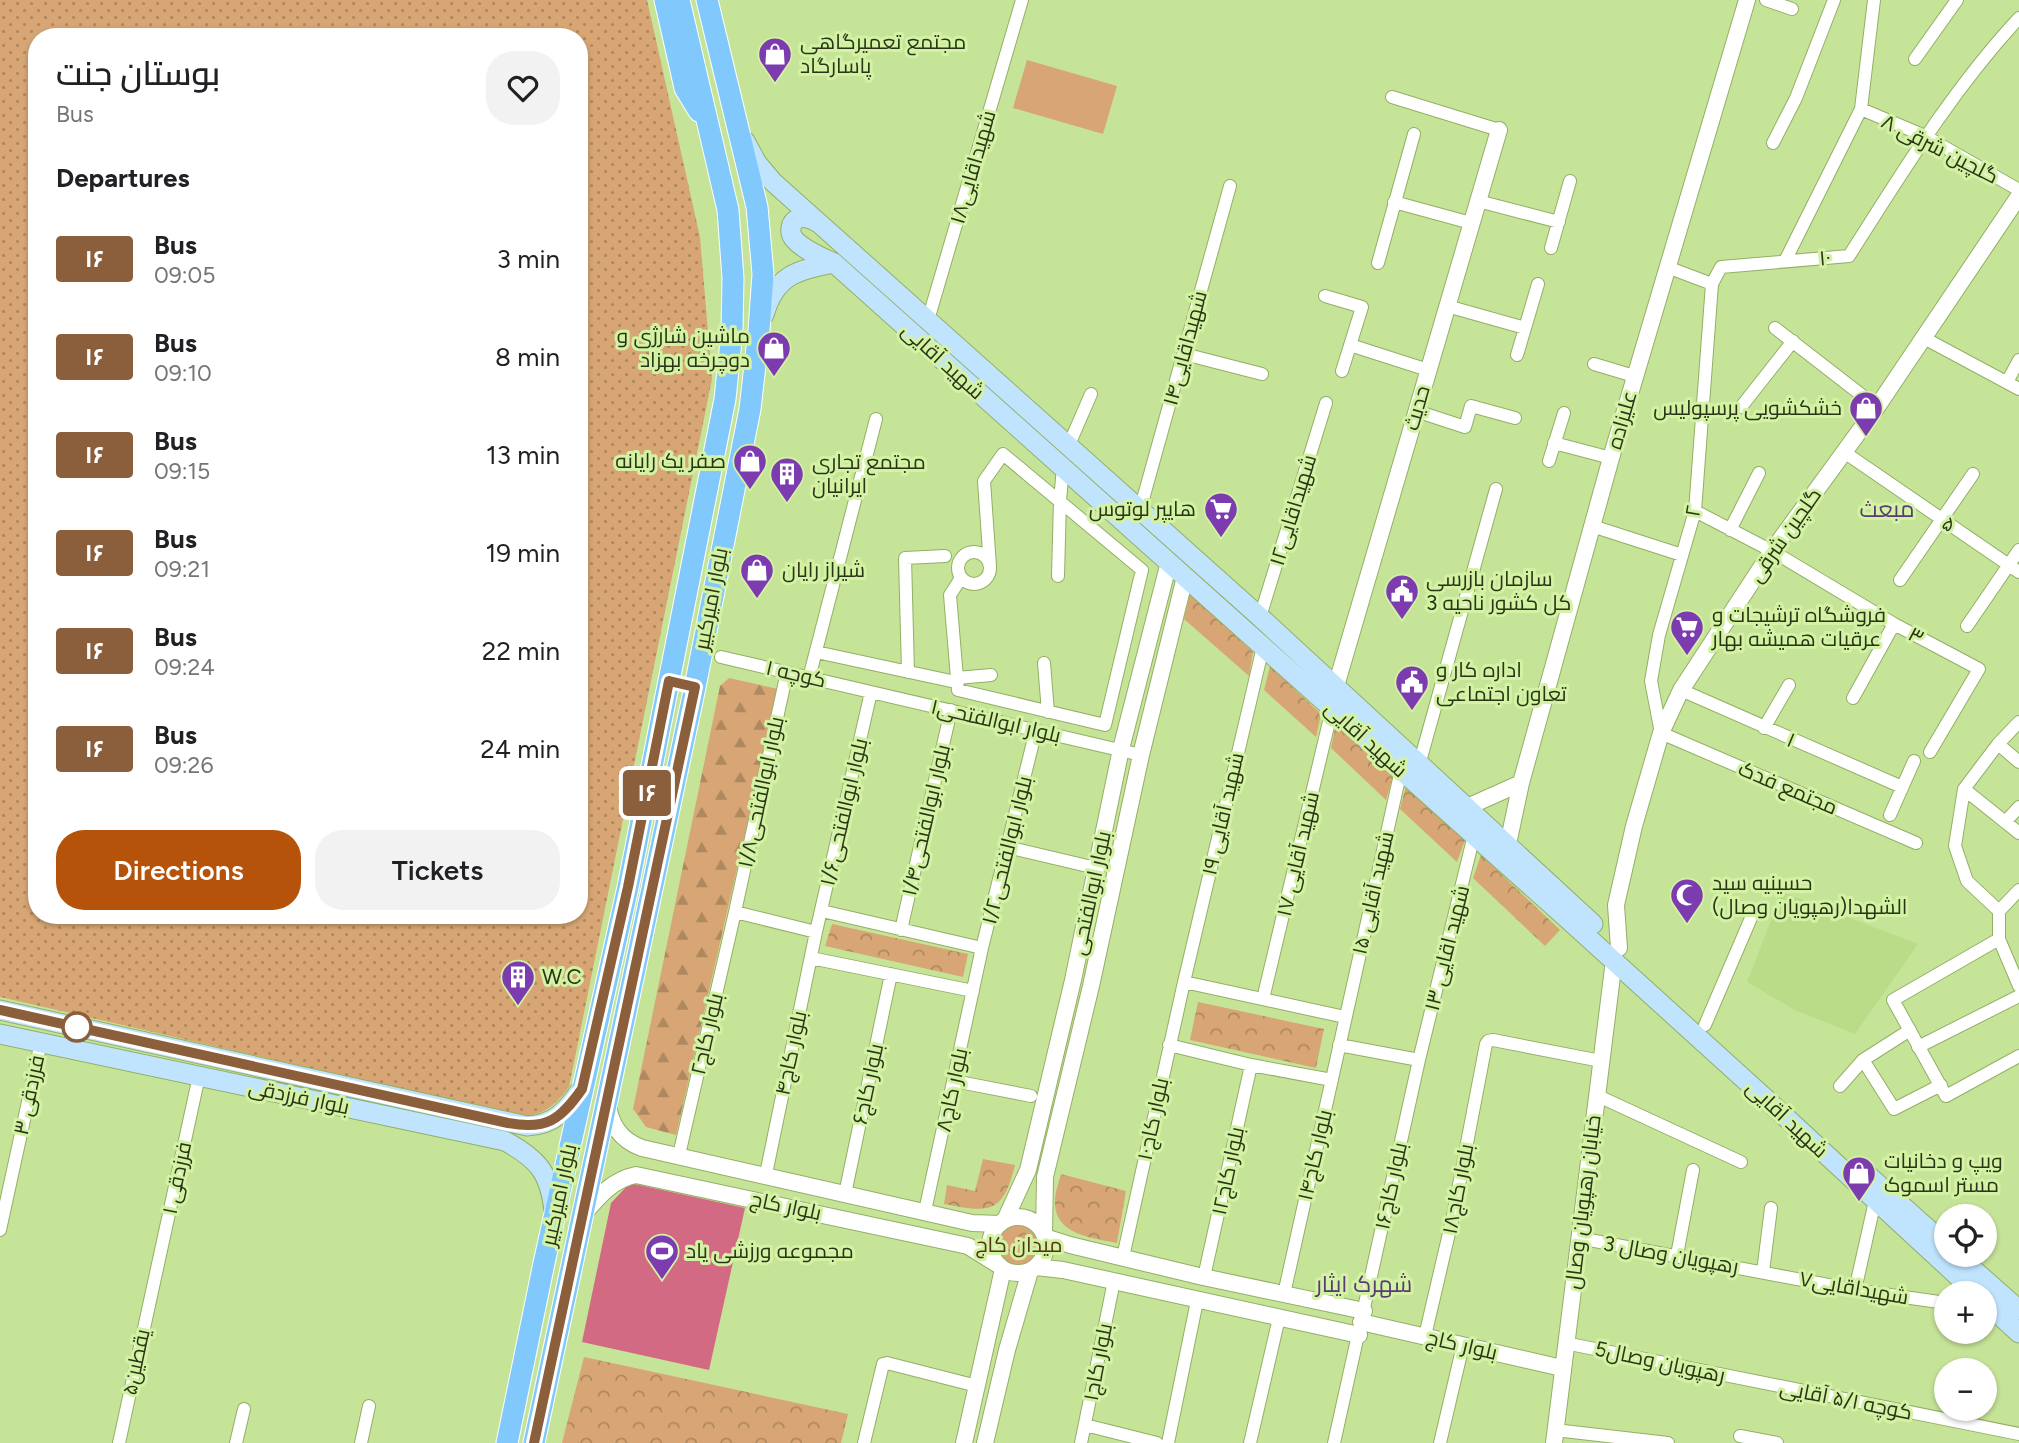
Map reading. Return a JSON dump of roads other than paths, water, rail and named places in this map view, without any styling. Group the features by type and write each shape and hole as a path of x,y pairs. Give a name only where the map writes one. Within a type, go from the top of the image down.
{"main road":[{"path":"664,0 685,88 710,128"},
{"name":"بلوار امیرکبیر","path":"507,1443 628,887 724,399 732,331 733,278 728,210 679,0"},
{"name":"بلوار امیرکبیر","path":"534,1443 695,687 750,409 760,330 763,274 757,207 707,0"},
{"name":"شهید آقایی","path":"740,130 757,163 773,183 1336,686 1474,835 1705,1025 1875,1200 1963,1281"},
{"name":"شهید آقایی","path":"817,222 807,217 794,221 791,236 796,242 834,263 1332,709 1465,808 1508,844 1591,922 1616,954 1807,1128 1934,1235"},
{"path":"760,330 768,299 779,283 806,268 834,263"},
{"path":"669,681 695,687"},
{"name":"بلوار فرزدقی","path":"0,1010 507,1132 541,1167 550,1187 555,1215"},
{"name":"بلوار فرزدقی","path":"0,1034 199,1076 507,1132 551,1122 564,1112 582,1089"},
{"path":"1971,1267 2019,1310"},
{"path":"1997,1314 2019,1333"}],"street":[{"name":"شهیداقایی۱۸","path":"929,320 1022,0"},
{"name":"علیزاده","path":"1508,844 1521,783 1634,376 1747,0"},
{"path":"1766,0 1792,9"},
{"path":"1773,143 1796,98 1834,0"},
{"path":"1785,261 1861,109 1874,0"},
{"path":"1915,60 1957,0"},
{"path":"1925,136 1963,82 2019,18"},
{"path":"1392,97 1499,130"},
{"name":"۸ گلچین شرقی","path":"1861,109 1925,136 2019,190"},
{"name":"حدیث","path":"1336,686 1499,130"},
{"path":"1378,263 1413,134"},
{"name":"۱۰","path":"1712,285 1721,267 1849,256 1925,136"},
{"path":"1551,248 1570,181"},
{"name":"شهیداقایی۱۴","path":"1140,510 1230,186"},
{"name":"گلچین شرقی","path":"1616,954 1616,905 1634,826 1661,733 1681,690 1772,551 2013,218 2019,196"},
{"path":"1478,201 1559,222"},
{"path":"1395,202 1471,223"},
{"path":"1667,267 1712,285"},
{"path":"1517,355 1538,284"},
{"name":"۲","path":"1661,733 1651,681 1659,635 1695,511 1712,285"},
{"path":"1325,296 1362,307 1342,371"},
{"path":"1447,306 1525,328"},
{"path":"1775,328 1877,407"},
{"path":"1924,338 2013,386 2019,360"},
{"path":"1741,407 1793,341"},
{"path":"1350,345 1428,370"},
{"path":"1184,354 1262,374"},
{"path":"1594,364 1634,376"},
{"path":"1068,447 1091,394"},
{"name":"شهیداقایی۱۲","path":"1260,617 1326,403"},
{"path":"1416,411 1465,427 1471,406 1515,418"},
{"path":"1549,461 1564,413"},
{"path":"809,678 876,419"},
{"path":"1554,443 1611,458"},
{"name":"۵","path":"1844,452 2014,569"},
{"path":"961,578 950,595 954,679 958,690 1105,725 1142,570 1003,454 984,481 990,566 989,575 984,582 976,585 961,578 958,570 964,555 972,552 987,558 990,566"},
{"path":"1058,576 1059,500 1063,468"},
{"path":"1730,530 1759,473"},
{"path":"1900,580 1973,474"},
{"name":"شهید آقایی ۱۵","path":"1345,1017 1410,768 1496,489"},
{"name":"۳","path":"1695,511 1772,551 1894,624 1979,669 1930,752"},
{"path":"1592,526 1682,555"},
{"path":"1967,625 2014,569 2019,550"},
{"path":"908,672 905,558 945,556"},
{"name":"بلوار ابوالفتحی","path":"1002,1222 1028,1170 1073,980 1121,749 1168,562"},
{"name":"بلوار ابوالفتحی","path":"1045,1235 1045,1177 1185,577"},
{"path":"1853,698 1894,624"},
{"name":"شهید آقایی ۱۹","path":"1184,982 1263,646"},
{"path":"816,652 954,679 991,675"},
{"name":"کوچه ۱","path":"720,657 871,692"},
{"path":"1044,663 1048,712"},
{"name":"بلوار ابوالفتحی۱/۸","path":"735,912 787,672"},
{"path":"1764,728 1788,685"},
{"name":"۱","path":"1681,690 1902,788"},
{"name":"بلوار ابوالفتحی۱","path":"871,692 1142,755"},
{"name":"بلوار ابوالفتحی۱/۶","path":"816,932 871,692"},
{"name":"شهید آقایی ۱۷","path":"1263,999 1332,709"},
{"name":"بلوار ابوالفتحی۱/۴","path":"901,930 951,710"},
{"path":"2019,722 1998,744 1964,789 1955,846 1967,881 1999,911 2000,939 2013,957 2019,986"},
{"name":"بلوار ابوالفتحی۱/۲","path":"978,970 1036,730"},
{"name":"مجتمع فدک","path":"1661,733 1916,842"},
{"path":"1998,744 2019,762"},
{"path":"1890,815 1914,761"},
{"path":"1465,808 1521,783"},
{"path":"1964,789 2019,833"},
{"path":"2005,822 2019,807"},
{"name":"شهید اقایی ۱۳","path":"1419,1060 1474,835"},
{"path":"1007,848 1096,868"},
{"path":"1999,911 2019,890"},
{"path":"1591,922 1603,921 1616,905"},
{"path":"822,911 982,948"},
{"path":"1705,1025 1754,911"},
{"path":"735,912 816,932"},
{"name":"بلوار کاج۲","path":"679,1155 735,912"},
{"name":"بلوار کاج۴","path":"766,1174 816,932"},
{"path":"2000,939 1893,1000 1946,1096 2019,1056"},
{"name":"خیابان رهپویان وصال","path":"1555,1437 1564,1343 1616,954"},
{"path":"811,958 973,991"},
{"name":"بلوار کاج۸","path":"925,1210 978,970"},
{"name":"بلوار کاج۶","path":"845,1194 891,974"},
{"path":"1073,980 1091,986"},
{"path":"1184,982 1345,1017"},
{"name":"بلوار کاج۱۰","path":"1123,1257 1184,982"},
{"path":"1919,1047 2019,996"},
{"name":"بلوار کاج۱۴","path":"1284,1294 1345,1017"},
{"path":"1840,1086 1863,1060 1910,1030"},
{"name":"بلوار کاج۱۸","path":"1425,1336 1488,1041 1601,1061"},
{"name":"فرزدقی ۳","path":"0,1230 41,1042"},
{"path":"1169,1045 1251,1065 1332,1080"},
{"path":"1339,1045 1419,1060"},
{"name":"بلوار کاج۱۶","path":"1334,1443 1419,1060"},
{"path":"1863,1060 1894,1108 1941,1085"},
{"name":"بلوار کاج۱۲","path":"1204,1277 1251,1065"},
{"name":"فرزدقی ۱","path":"154,1281 199,1076"},
{"path":"954,1081 1031,1096"},
{"path":"1596,1096 1741,1162"},
{"name":"بلوار کاج","path":"606,1100 619,1134 627,1142 642,1148 925,1210 972,1223 1002,1222"},
{"path":"582,1217 601,1194 622,1178 639,1176 633,1159 635,1152 642,1148"},
{"path":"718,1191 724,1166"},
{"path":"1028,1170 1031,1187 1039,1186 1045,1177"},
{"path":"1677,1255 1693,1170"},
{"name":"بلوار کاج","path":"639,1176 968,1246 1002,1267"},
{"path":"1855,1290 1875,1200"},
{"path":"1763,1272 1771,1208"},
{"path":"985,1443 1020,1301 1033,1269 1044,1256 1047,1244 1039,1225 1023,1217 1002,1222 991,1237 994,1260 1002,1267 1021,1273 1033,1269"},
{"path":"968,1246 979,1243 982,1236 979,1226 972,1223"},
{"name":"بلوار کاج","path":"1045,1235 1070,1245 1284,1294 1361,1323"},
{"name":"3 رهپویان وصال","path":"1579,1238 1763,1272"},
{"path":"1063,1270 1058,1261 1059,1252 1064,1246 1070,1245"},
{"path":"964,1443 1002,1267"},
{"name":"بلوار کاج","path":"1033,1269 1063,1270 1279,1318 1361,1323 1562,1367"},
{"name":"شهیداقایی۷","path":"1763,1272 1855,1290 1934,1301"},
{"name":"یقطین۵","path":"119,1443 154,1281"},
{"name":"بلوار کاج۱","path":"1080,1443 1114,1281"},
{"path":"1237,1310 1243,1284"},
{"path":"997,1293 1005,1286 1012,1286 1018,1289 1020,1301"},
{"path":"1167,1443 1197,1301"},
{"path":"1250,1443 1279,1318"},
{"name":"رهپویان وصال5","path":"1564,1343 1756,1382"},
{"path":"1440,1443 1464,1345"},
{"path":"864,1443 883,1364 977,1386"},
{"name":"کوچه ۵/۱ آقایی","path":"1756,1382 2019,1434"},
{"path":"360,1443 369,1406"},
{"path":"236,1443 244,1409"},
{"path":"1085,1425 1157,1443"},
{"path":"1740,1436 1777,1443"},
{"path":"1555,1437 1668,1443"}],"place":[{"name":"مجتمع تعمیرگاهی پاسارگاد","path":"775,84"},
{"name":"ماشین شارژی و دوچرخه بهزاد","path":"774,378"},
{"name":"خشکشویی پرسپولیس","path":"1866,438"},
{"name":"صفر یک رایانه","path":"750,491"},
{"name":"مجتمع تجاری ایرانیان","path":"787,504"},
{"name":"هایپر لوتوس","path":"1221,539"},
{"name":"شیراز رایان","path":"757,600"},
{"name":"سازمان بازرسی کل کشور ناحیه 3","path":"1402,621"},
{"name":"فروشگاه ترشیجات و عرقیات همیشه بهار","path":"1687,657"},
{"name":"اداره کار و تعاون اجتماعی","path":"1412,712"},
{"name":"حسینیه سید الشهدا(رهپویان وصال)","path":"1687,925"},
{"name":"W.C","path":"518,1007"},
{"name":"ویپ و دخانیات مستر اسموک","path":"1859,1203"},
{"name":"مجموعه ورزشی یاد","path":"662,1281"}],"district":[{"name":"مبعث","path":"1887,509"},
{"name":"شهرک ایثار","path":"1364,1284"}],"park label":[{"name":"میدان کاج","path":"1019,1245"}]}
